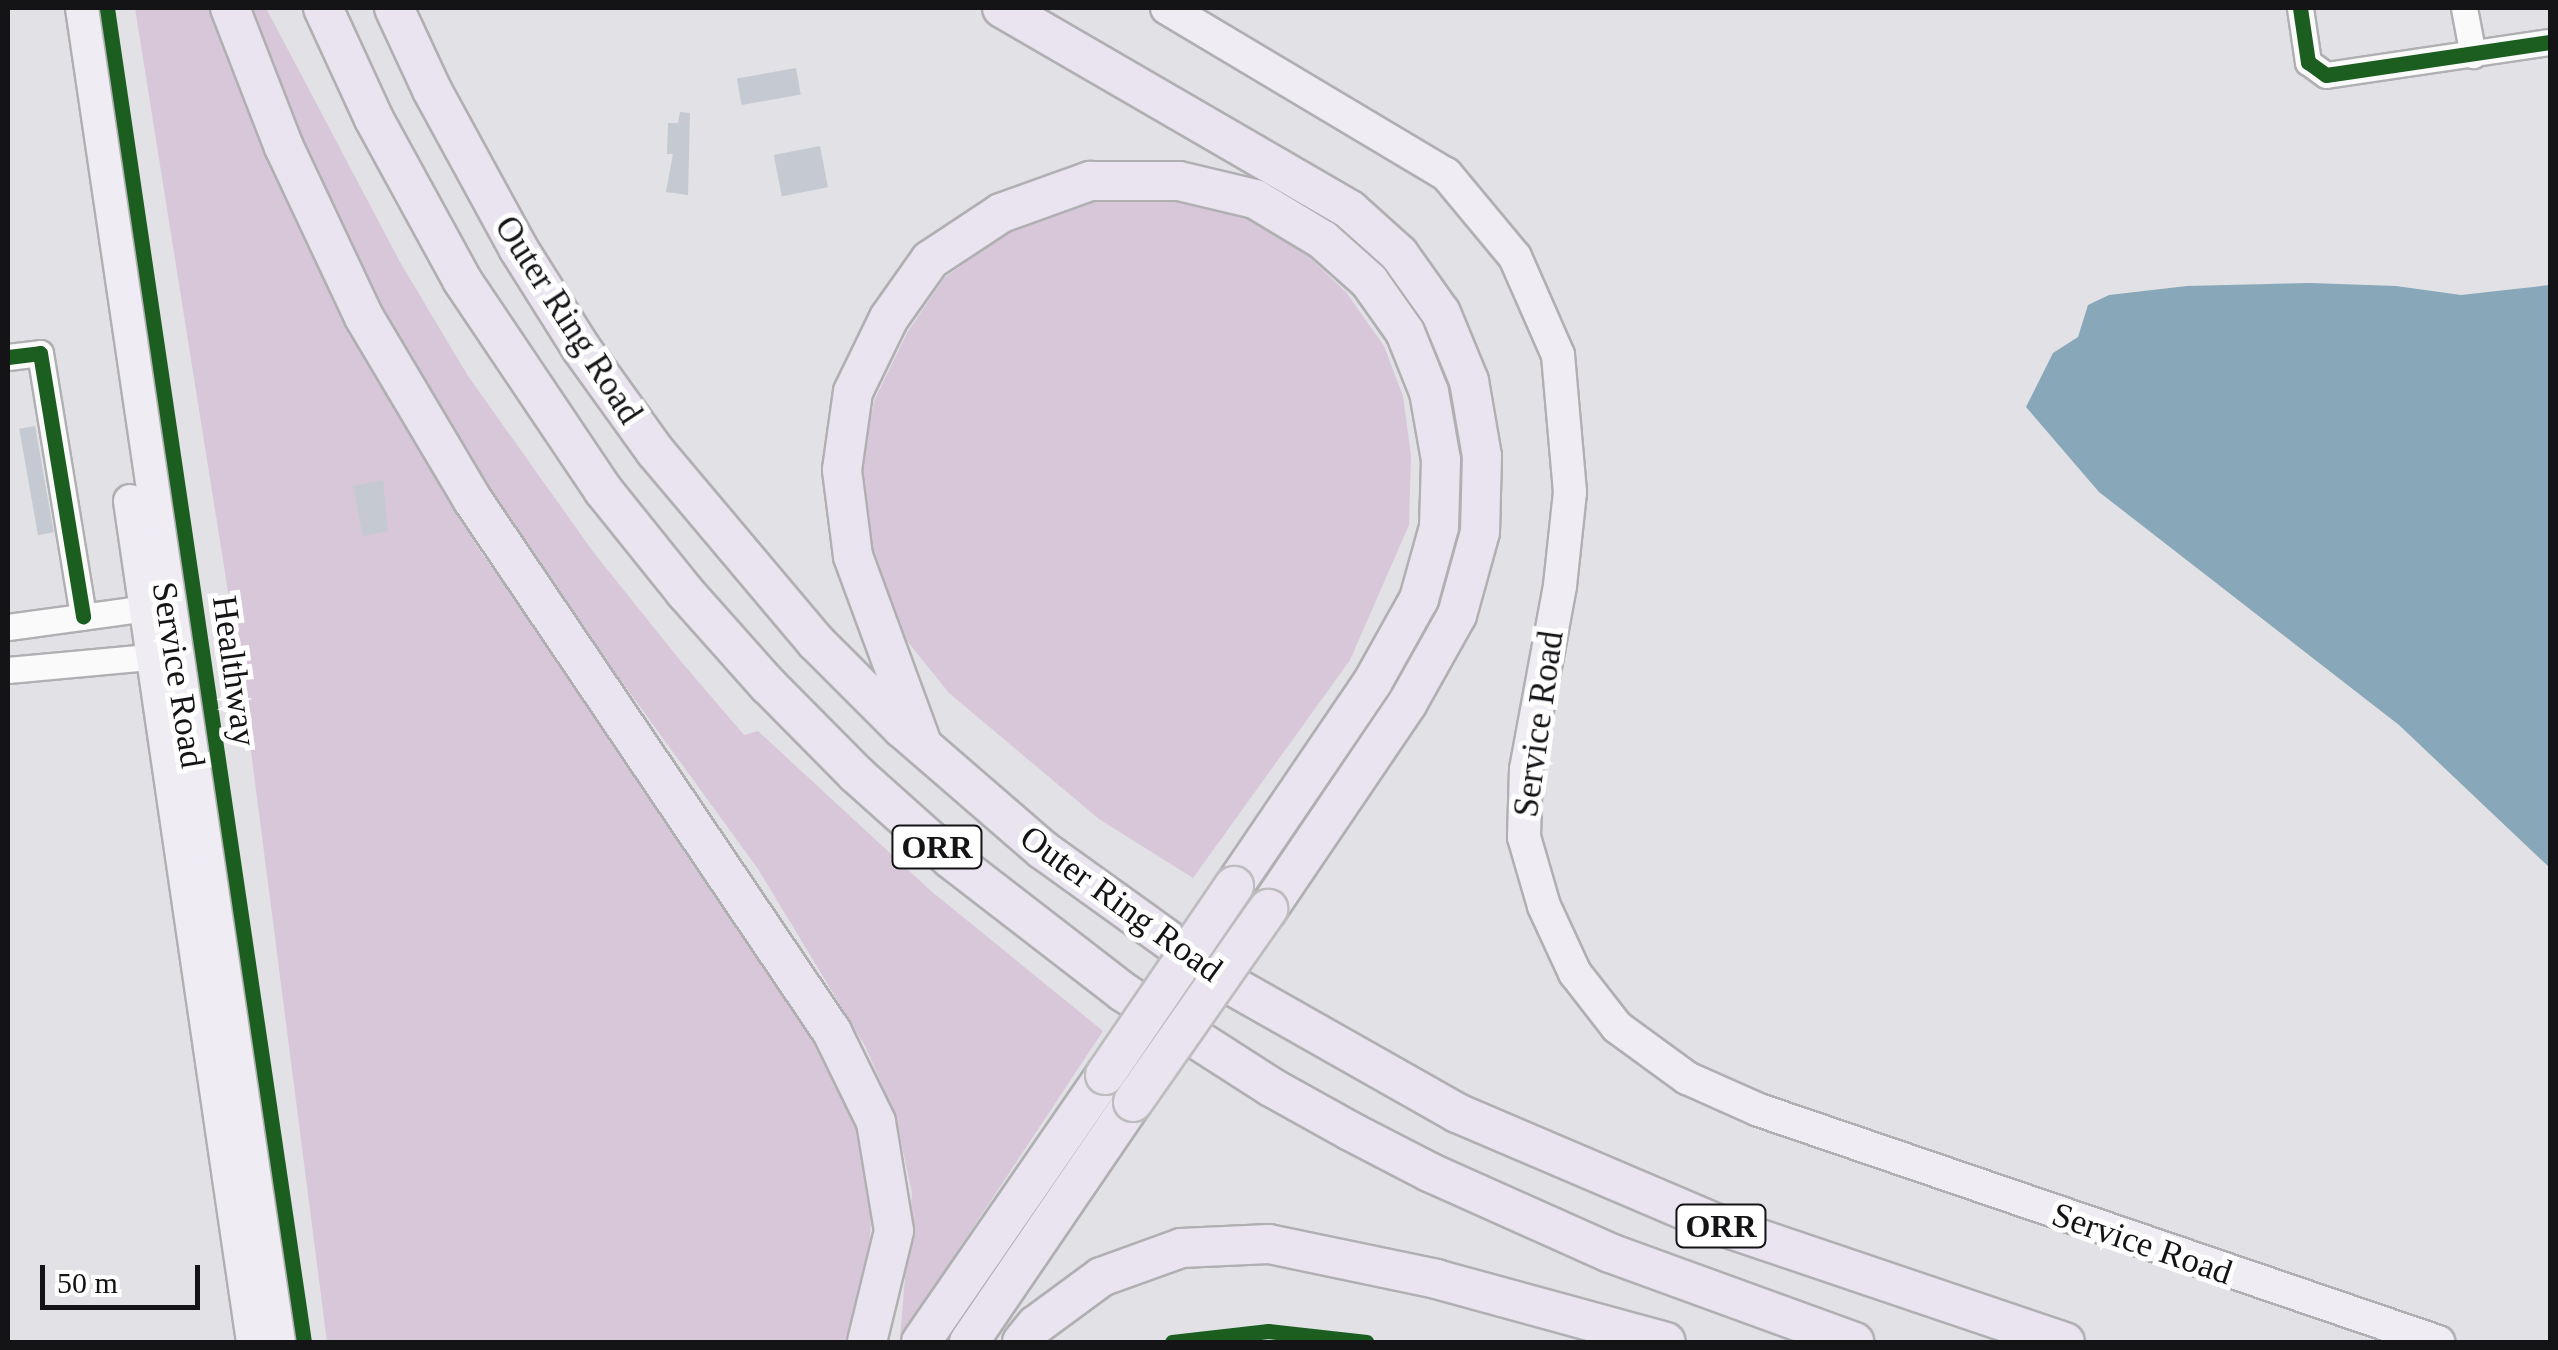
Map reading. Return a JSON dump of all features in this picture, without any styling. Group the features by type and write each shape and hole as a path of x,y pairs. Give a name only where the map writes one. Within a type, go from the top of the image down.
{"highway":[{"path":"230,8 284,147 364,316 472,499 832,1032 876,1122 894,1231 867,1342"},
{"name":"Outer Ring Road","path":"323,8 395,161 462,280 602,490 684,592 768,685 856,774 951,859 1122,992 1270,1087 1350,1131 1610,1253 1854,1342"},
{"name":"Outer Ring Road","path":"394,8 489,197 618,400 765,586 922,746 1043,850 1159,937 1304,1030 1396,1082 1546,1154 1722,1226 2066,1342"},
{"path":"969,1342 1407,704 1456,615 1480,532 1482,456 1469,381 1440,313 1399,254 1350,210 1002,8"},
{"path":"920,1342 1372,683 1418,599 1439,527 1441,460 1432,409 1405,332 1369,281 1323,240 1255,199 1179,180 1090,181 1001,213 930,260 889,318 853,392 842,470 854,556 922,746"},
{"path":"1022,1342 1036,1325 1102,1277 1181,1248 1269,1244 1436,1279 1666,1342"}],"main road":[{"name":"Service Road","path":"60,8 116,318"},
{"name":"Service Road","path":"82,8 116,318 155,607 279,1342"},
{"name":"Service Road","path":"1166,8 1446,174 1515,257 1551,338 1558,354 1570,492 1560,586 1526,769 1524,837 1544,906 1576,973 1616,1027 1687,1078 1758,1110 2438,1342"},
{"name":"Service Road","path":"163,656 253,1342"}],"street":[{"path":"2300,8 2308,62 2326,76 2550,42"},
{"path":"2464,8 2472,55"},
{"path":"8,356 40,353 82,617"},
{"path":"8,623 155,607"},
{"path":"8,670 163,656"}],"shaded area":[{"path":"135,8 213,8 408,426 477,547 604,723 826,1052 859,1131 872,1200 868,1274 850,1342 327,1342 241,673"},
{"path":"249,8 266,8 400,262 468,376 594,553 679,659 744,735 758,731 931,891 1103,1031 900,1338 912,1193 895,1114 865,1046 758,869 492,503 393,336 307,156"},
{"path":"1180,197 1250,214 1308,256 1346,292 1384,346 1403,396 1411,456 1409,525 1350,660 1193,878 1099,819 949,693 900,632 866,551 860,473 874,401 907,333 944,278 1009,232 1093,201"}],"water":[{"path":"2550,285 2550,868 2399,725 2099,492 2026,407 2053,353 2078,337 2088,305 2109,295 2187,286 2396,286 2461,295"}],"building":[{"path":"796,68 801,95 742,105 737,78"},
{"path":"680,112 690,113 688,195 666,192 673,154 667,154 668,123 678,123"},
{"path":"820,146 828,187 782,196 774,155"},
{"path":"35,426 54,532 38,535 19,429"},
{"path":"383,480 388,531 363,536 353,486"}],"cycle path":[{"name":"Healthway","path":"107,8 304,1342"},
{"path":"2300,8 2308,62 2326,75 2550,42"},
{"path":"8,357 40,353 83,617"},
{"path":"1172,1342 1268,1331 1366,1342"}]}
